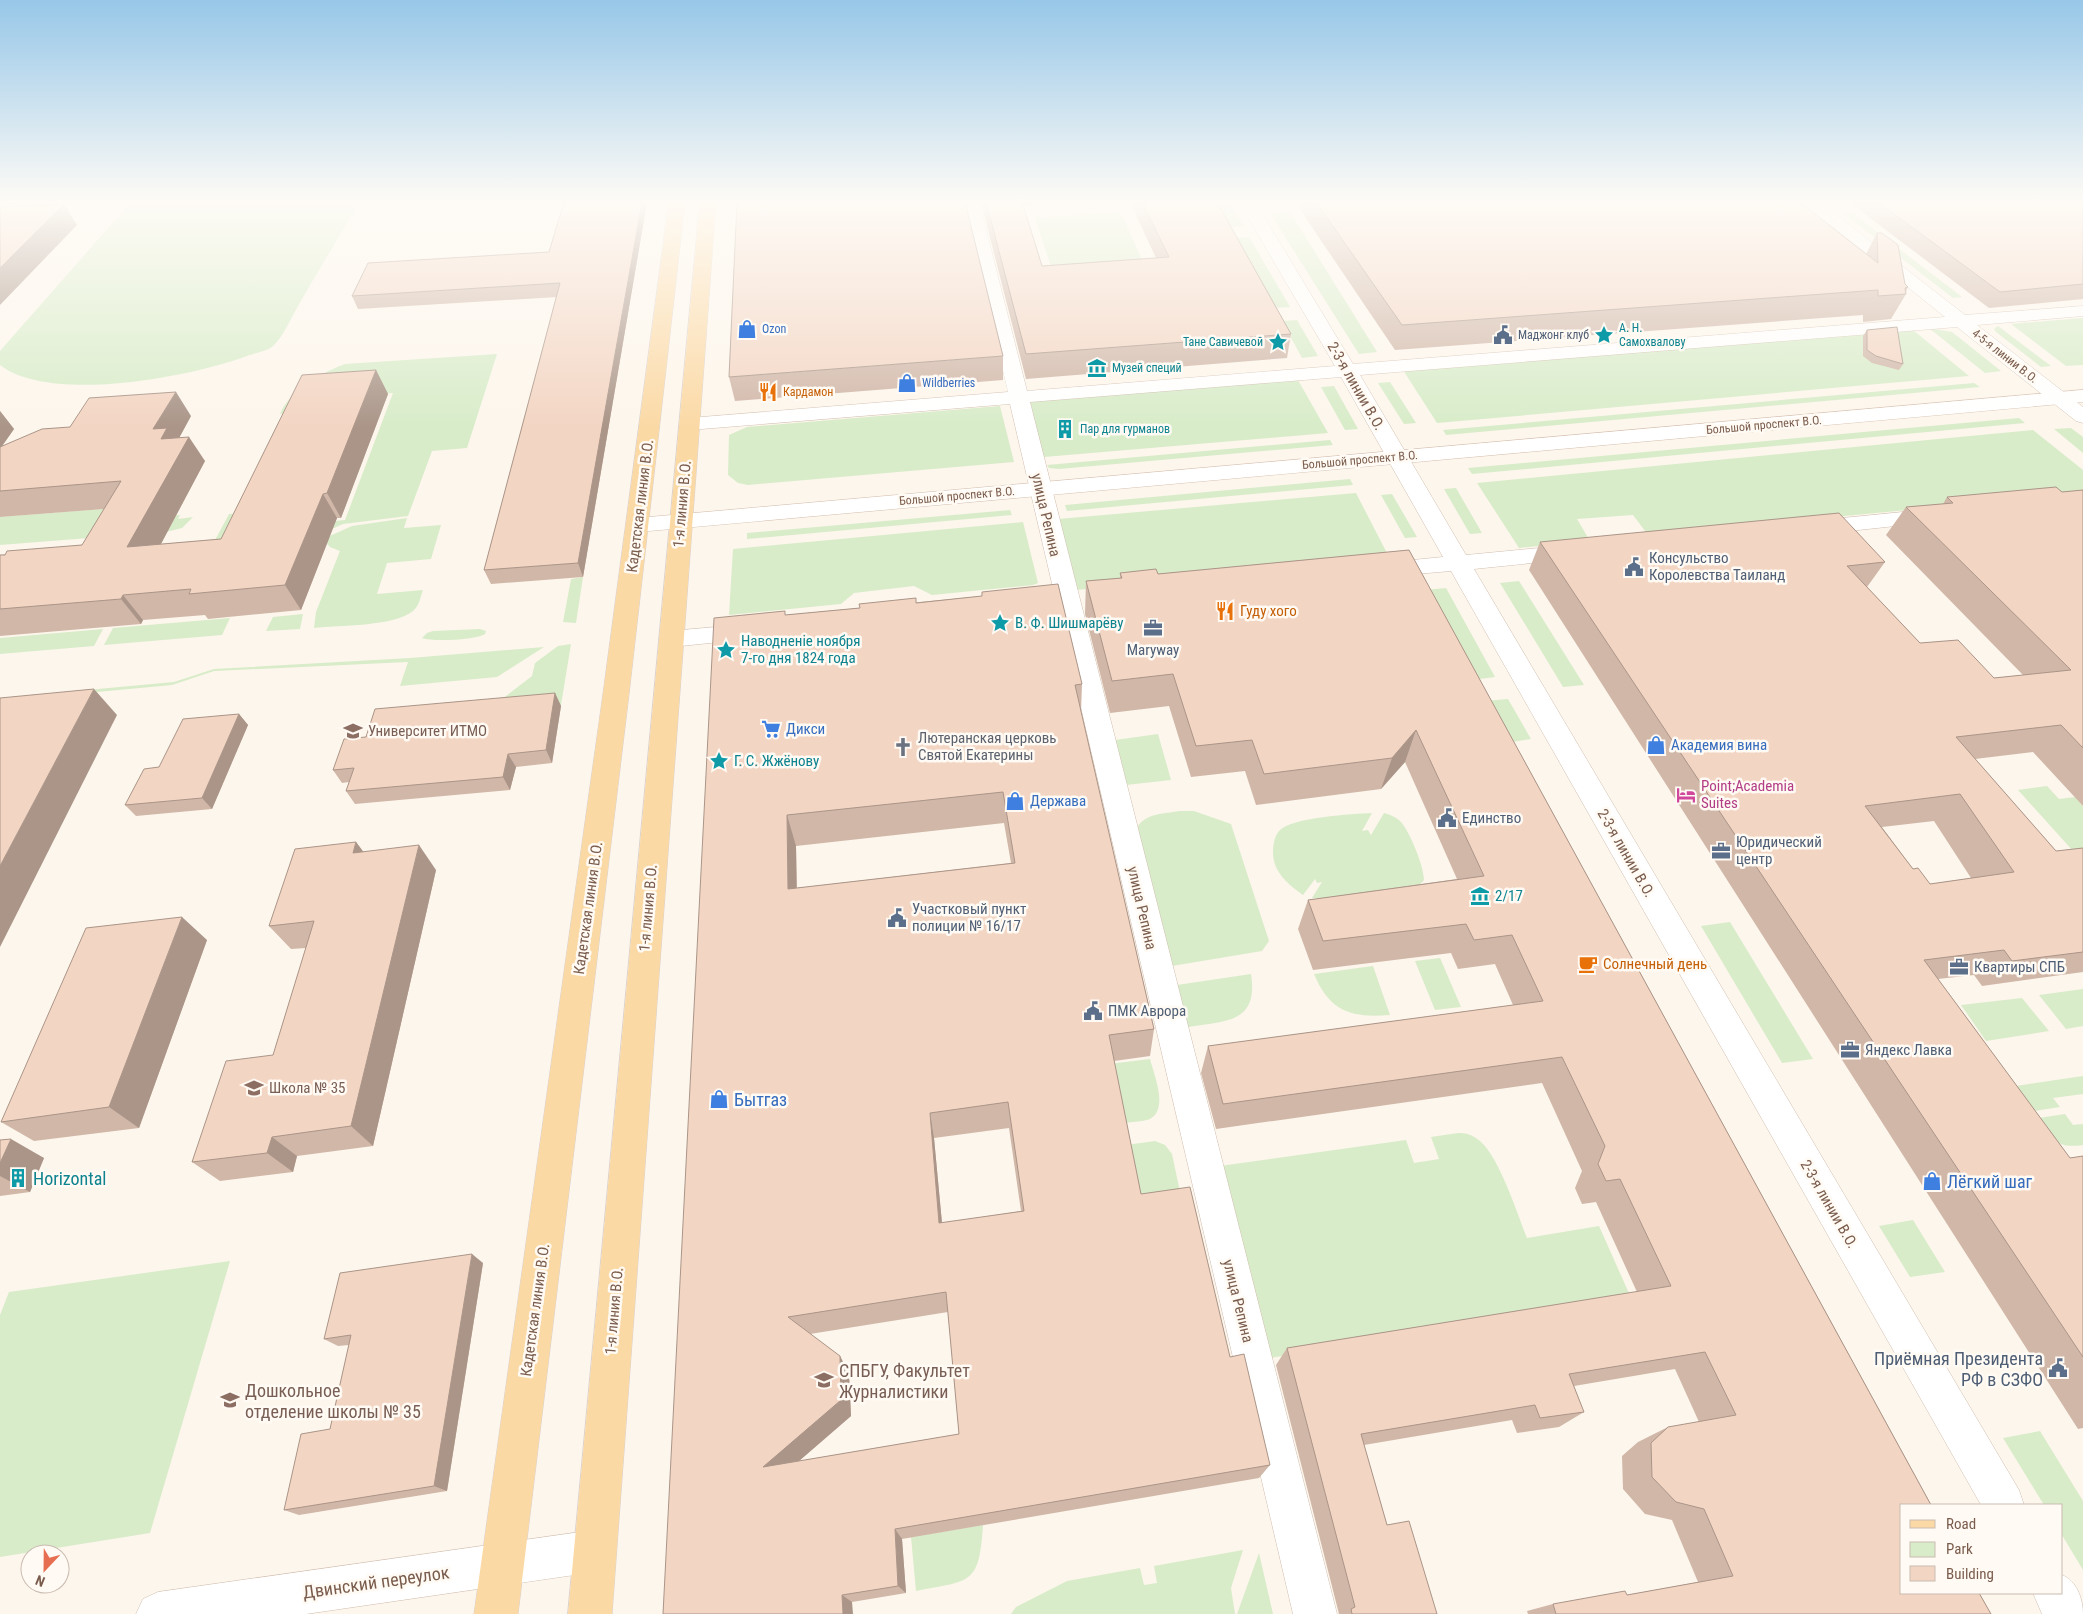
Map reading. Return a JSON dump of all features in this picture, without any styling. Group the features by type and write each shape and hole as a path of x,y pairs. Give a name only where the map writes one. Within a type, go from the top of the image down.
{"main road":[{"name":"Кадетская линия В.О.","path":"496,1614 638,525 668,277"},
{"name":"1-я линия В.О.","path":"590,1614 702,277"}],"street":[{"name":"улица Репина","path":"989,277 1066,601 1315,1614"},
{"name":"2-3-я линии В.О.","path":"1292,277 1459,562 2003,1504"},
{"name":"4-5-я линии В.О.","path":"1906,277 2083,417"},
{"path":"689,424 2083,311"},
{"name":"Большой проспект В.О.","path":"638,525 2083,396"},
{"path":"1788,530 1959,514"},
{"path":"1357,572 1587,550"},
{"path":"671,639 773,630"},
{"name":"Двинский переулок","path":"158,1614 595,1551"},
{"path":"2055,1594 2067,1614"}],"green space":[{"path":"65,277 315,277 278,341 272,347 192,372 121,383 85,385 52,383 23,377 0,365 0,351"},
{"path":"1256,277 1273,277 1290,307 1274,308"},
{"path":"1311,277 1331,277 1377,352 1359,354"},
{"path":"1926,277 1936,277 1962,297 1953,298"},
{"path":"2083,318 2083,365 2066,366 2011,324"},
{"path":"1297,320 1318,356 1302,358 1282,321"},
{"path":"1998,326 2051,366 2041,367 1996,332 1994,329"},
{"path":"1929,328 1952,332 2001,371 1985,373"},
{"path":"1913,330 1969,376 1437,423 1403,370"},
{"path":"497,354 467,448 432,451 408,516 343,524 323,533 214,542 229,514 257,512 314,523 345,520 393,393 311,398 304,412 280,414 291,397 307,383 345,364"},
{"path":"1298,380 1328,433 1044,457 1029,401"},
{"path":"1390,382 1416,423 1404,424 1378,383"},
{"path":"1974,383 1980,387 1446,435 1443,430"},
{"path":"1334,386 1358,429 1345,430 1321,387"},
{"path":"1000,406 1014,462 748,485 738,483 728,475 729,435 747,427"},
{"path":"2019,418 2025,423 1472,474 1468,468"},
{"path":"2071,428 2083,437 2083,453 2054,429"},
{"path":"2033,430 2083,470 2083,493 1648,535 1633,515 1577,519 1590,541 1519,548 1477,483"},
{"path":"1330,440 1333,445 1059,469 1049,468 1047,465"},
{"path":"1350,479 1353,485 1067,511 1065,505"},
{"path":"1456,488 1482,533 1470,534 1444,489"},
{"path":"1356,493 1390,559 1076,590 1058,519"},
{"path":"1392,494 1417,537 1405,538 1381,495"},
{"path":"115,508 132,519 180,515 178,519 193,517 182,528 166,532 0,545 0,517"},
{"path":"1010,510 1012,515 747,539 747,533"},
{"path":"407,518 404,528 441,525 431,559 387,563 377,594 423,590 415,609 404,616 379,623 314,628 316,612 340,551 330,547 323,539 352,526"},
{"path":"1023,522 1038,583 1033,585 932,595 914,586 854,593 841,604 729,615 733,549"},
{"path":"583,577 576,623 563,622 571,579"},
{"path":"1519,581 1584,685 1563,687 1500,583"},
{"path":"1446,588 1495,677 1472,680 1424,590"},
{"path":"303,614 300,629 266,631 273,617"},
{"path":"230,618 222,635 104,645 113,628"},
{"path":"103,629 94,646 0,654 0,638"},
{"path":"480,629 486,631 485,634 473,638 444,640 422,638 427,633 433,631"},
{"path":"571,644 561,705 491,711 492,707 532,676 535,663 558,646"},
{"path":"544,647 497,677 400,686 408,662 214,671 172,685 0,701 0,698 174,682 214,669 410,658"},
{"path":"1508,699 1531,739 1506,743 1484,701"},
{"path":"1158,734 1171,780 1126,785 1115,740"},
{"path":"2047,786 2059,799 2075,797 2083,806 2083,862 2018,790"},
{"path":"1179,811 1194,811 1231,824 1269,941 1262,951 1172,966 1137,828 1145,819"},
{"path":"1372,813 1362,831 1368,830 1371,835 1384,813 1397,819 1405,827 1422,867 1424,880 1418,887 1322,899 1312,898 1322,882 1317,883 1315,879 1303,895 1287,882 1279,872 1274,860 1274,845 1277,833 1286,826 1309,819"},
{"path":"1730,922 1813,1059 1782,1063 1701,926"},
{"path":"1440,958 1461,1007 1435,1010 1415,961"},
{"path":"1373,966 1390,1015 1364,1015 1343,1010 1327,997 1314,974"},
{"path":"1251,974 1252,990 1250,1003 1244,1011 1226,1021 1188,1027 1177,985"},
{"path":"2083,989 2083,1026 2066,1029 2039,995"},
{"path":"2022,998 2049,1031 1986,1041 1961,1005"},
{"path":"1150,1059 1159,1091 1159,1108 1150,1119 1122,1123 1109,1064"},
{"path":"2083,1076 2083,1094 2053,1098 2060,1107 2034,1111 2016,1086"},
{"path":"2065,1114 2073,1125 2083,1124 2083,1145 2066,1145 2056,1141 2039,1118"},
{"path":"1458,1133 1476,1138 1492,1156 1506,1184 1527,1238 1599,1226 1632,1300 1270,1358 1220,1166 1406,1140 1414,1163 1439,1159 1431,1137"},
{"path":"1155,1141 1165,1145 1172,1154 1183,1206 1140,1213 1126,1145"},
{"path":"1913,1220 1945,1272 1910,1277 1879,1226"},
{"path":"230,1261 150,1533 70,1546 70,1544 20,1544 20,1554 0,1557 0,1315 9,1292"},
{"path":"2040,1431 2083,1501 2083,1570 2063,1537 2063,1504 2043,1504 2003,1438"},
{"path":"983,1525 979,1560 975,1570 969,1577 949,1585 916,1591 911,1537"},
{"path":"1243,1550 1231,1588 1235,1614 1011,1614 1016,1607 1067,1581 1140,1568 1144,1585 1157,1583 1154,1566"},
{"path":"1259,1553 1273,1614 1237,1614"}],"building":[{"path":"361,277 629,277 578,563 484,570 560,283 352,296"},
{"path":"734,277 984,277 1003,356 729,377"},
{"path":"1006,277 1259,277 1291,334 1026,354"},
{"path":"1369,277 1904,277 1905,284 1908,287 1905,288 1906,294 1878,296 1878,290 1402,325"},
{"path":"1980,277 2083,277 2083,284 2000,292"},
{"path":"1897,327 1903,364 1876,356 1867,350 1867,330"},
{"path":"376,370 327,493 323,494 285,585 189,594 191,589 123,595 121,599 0,609 0,555 5,555 7,551 82,545 121,481 0,491 0,447 42,429 70,427 89,398 176,392 153,429 167,428 161,439 189,437 127,547 221,539 302,375"},
{"path":"2056,487 2062,492 2083,490 2083,748 2061,725 1956,737 2056,851 2083,848 2083,952 2012,961 2004,950 1924,960 2070,1158 2083,1156 2083,1357 1540,542 1839,513 1885,562 1847,566 1920,643 1958,640 1994,678 2071,670 1906,507 1953,503 1947,497","holes":["1960,794 2014,872 1930,884 1918,868 1913,869 1865,806"]},
{"path":"1409,550 1930,1504 1900,1504 1900,1594 1980,1594 1991,1614 1556,1614 1553,1604 1625,1591 1627,1595 1733,1576 1704,1509 1676,1502 1652,1477 1651,1443 1668,1427 1736,1415 1705,1352 1569,1374 1584,1412 1540,1418 1535,1405 1361,1434 1387,1525 1409,1521 1437,1614 1352,1614 1351,1609 1355,1607 1287,1348 1671,1286 1620,1179 1606,1181 1598,1164 1605,1146 1562,1057 1223,1104 1208,1046 1543,1001 1512,935 1474,940 1466,924 1323,941 1308,900 1484,876 1416,730 1392,758 1264,774 1252,740 1196,746 1173,674 1112,681 1086,581 1122,578 1120,573 1156,569 1158,574"},
{"path":"1058,584 1082,684 1075,685 1154,1029 1109,1035 1141,1194 1190,1187 1230,1357 1244,1354 1270,1465 895,1529 898,1586 842,1595 843,1614 663,1614 714,618 785,611 785,615 860,608 859,604 916,598 916,603 982,596 982,592","holes":["1003,792 1015,863 788,889 787,815","1008,1102 1024,1211 939,1223 930,1113","946,1292 959,1434 763,1467 841,1400 840,1356 788,1317"]},
{"path":"94,689 0,866 0,698"},
{"path":"555,693 546,750 508,754 503,777 346,791 354,768 333,770 344,739 366,737 375,709"},
{"path":"239,714 202,798 125,805 144,769 159,767 183,719"},
{"path":"356,842 353,853 419,845 351,1126 272,1137 267,1153 192,1162 226,1061 273,1055 314,921 269,926 295,849"},
{"path":"182,917 109,1107 1,1122 86,928"},
{"path":"11,1139 0,1163 0,1140"},
{"path":"472,1254 434,1486 284,1510 301,1434 330,1429 351,1335 324,1339 340,1273"}],"place":[{"name":"Ozon","path":"747,329"},
{"name":"Маджонг клуб","path":"1503,335"},
{"name":"А. Н. Самохвалову","path":"1604,335"},
{"name":"Тане Савичевой","path":"1278,342"},
{"name":"Музей специй","path":"1097,368"},
{"name":"Wildberries","path":"907,383"},
{"name":"Кардамон","path":"768,392"},
{"name":"Пар для гурманов","path":"1065,429"},
{"name":"Консульство Королевства Таиланд","path":"1634,567"},
{"name":"Гуду хого","path":"1225,611"},
{"name":"В. Ф. Шишмарёву","path":"1000,623"},
{"name":"Maryway","path":"1153,628"},
{"name":"Наводненiе ноября 7-го дня 1824 года","path":"726,650"},
{"name":"Дикси","path":"771,729"},
{"name":"Университет ИТМО","path":"353,731"},
{"name":"Академия вина","path":"1656,745"},
{"name":"Лютеранская церковь Святой Екатерины","path":"903,747"},
{"name":"Г. С. Жжёнову","path":"719,761"},
{"name":"Point;Academia Suites","path":"1686,795"},
{"name":"Держава","path":"1015,801"},
{"name":"Единство","path":"1447,818"},
{"name":"Юридический центр","path":"1721,851"},
{"name":"2/17","path":"1480,896"},
{"name":"Участковый пункт полиции № 16/17","path":"897,918"},
{"name":"Солнечный день","path":"1588,964"},
{"name":"Квартиры СПБ","path":"1959,967"},
{"name":"ПМК Аврора","path":"1093,1011"},
{"name":"Яндекс Лавка","path":"1850,1050"},
{"name":"Школа № 35","path":"254,1088"},
{"name":"Бытгаз","path":"719,1099"},
{"name":"Horizontal","path":"18,1178"},
{"name":"Лёгкий шаг","path":"1932,1181"},
{"name":"Приёмная Президента РФ в СЗФО","path":"2058,1368"},
{"name":"СПБГУ, Факультет Журналистики","path":"824,1380"},
{"name":"Дошкольное отделение школы № 35","path":"230,1400"}]}
